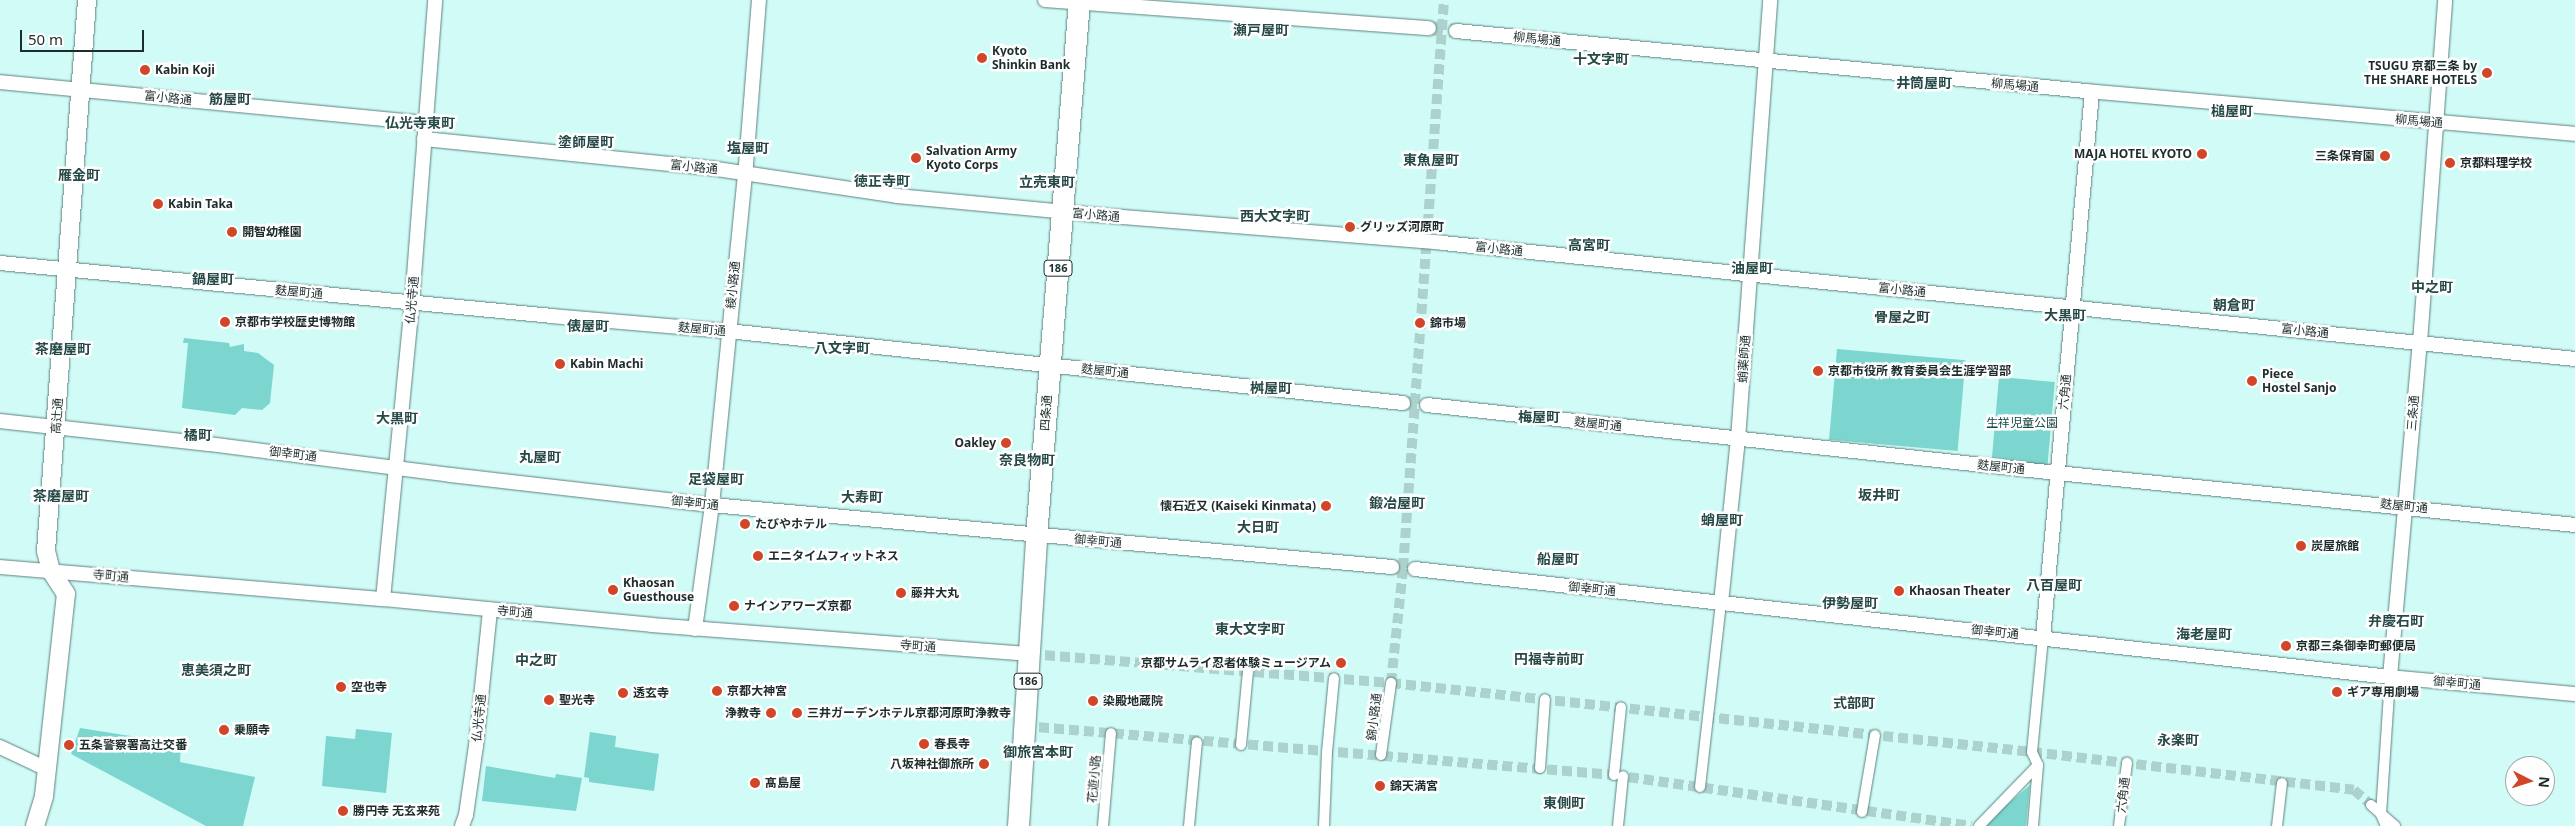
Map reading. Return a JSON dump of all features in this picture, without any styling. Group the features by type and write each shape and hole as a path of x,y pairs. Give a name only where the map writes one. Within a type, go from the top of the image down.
{"main road":[{"name":"四条通","path":"1018,826 1036,536 1078,2"}],"street":[{"name":"高辻通","path":"35,826 42,808 66,594 51,571 46,551 87,0"},
{"name":"仏光寺通","path":"383,599 412,302 435,0"},
{"name":"綾小路通","path":"695,629 712,505 745,173 759,0"},
{"path":"1045,0 1429,28"},
{"name":"蛸薬師通","path":"1700,787 1738,439 1770,0"},
{"name":"三条通","path":"2386,826 2381,814 2390,676 2420,343 2445,0"},
{"name":"柳馬場通","path":"1456,31 2092,92 2575,134"},
{"name":"富小路通","path":"0,82 426,123"},
{"name":"六角通","path":"2038,765 2032,752 2092,92"},
{"name":"富小路通","path":"424,139 745,173 898,196 1062,212 1435,242 2575,359"},
{"name":"麩屋町通","path":"0,263 728,331 1403,403"},
{"name":"麩屋町通","path":"1427,405 2057,473 2404,506 2575,525"},
{"name":"御幸町通","path":"0,421 712,505 1392,567"},
{"name":"寺町通","path":"0,567 383,599 695,629 1030,654"},
{"name":"御幸町通","path":"1415,569 2390,676 2575,694"},
{"name":"仏光寺通","path":"462,826 466,815 476,746 490,610"},
{"path":"1241,745 1248,671"},
{"path":"1324,826 1334,678"},
{"name":"錦小路通","path":"1381,755 1390,683"},
{"path":"1540,768 1545,699"},
{"path":"1618,826 1621,707"},
{"name":"花遊小路","path":"1103,826 1111,733"},
{"path":"1862,812 1875,735"},
{"path":"1189,826 1197,742"},
{"path":"0,747 47,769"},
{"name":"六角通","path":"2119,826 2127,763"},
{"path":"1979,826 2038,765"},
{"path":"2033,826 2038,765"},
{"path":"2277,826 2282,783"},
{"path":"2371,805 2395,826"}],"green space":[{"path":"184,338 229,343 230,347 244,344 244,351 258,353 274,365 270,403 262,410 242,408 235,415 182,408 188,343 183,343"},
{"path":"1837,349 1966,360 1958,451 1829,440"},
{"name":"生祥児童公園","path":"1999,377 2055,382 2047,469 1991,464"},
{"path":"80,728 181,744 180,762 255,777 243,826 206,826 71,754"},
{"path":"356,729 392,733 386,793 322,786 326,736 355,739"},
{"path":"590,732 616,736 615,747 659,754 654,791 589,782 589,778 584,777"},
{"path":"486,766 555,778 556,774 582,778 576,811 482,801"},
{"path":"2030,785 2026,826 1982,826"}],"tunnel":[{"path":"1391,683 1403,568 1444,0"},
{"path":"1429,28 1456,31"},
{"path":"1403,403 1427,405"},
{"path":"1392,567 1415,569"},
{"path":"1030,654 1391,683 2032,752 2354,790 2371,805"},
{"path":"1024,726 1614,775 1971,826"}],"place":[{"name":"Kyoto Shinkin Bank","path":"982,58"},
{"name":"Kabin Koji","path":"145,70"},
{"name":"TSUGU 京都三条 by THE SHARE HOTELS","path":"2487,73"},
{"name":"MAJA HOTEL KYOTO","path":"2202,154"},
{"name":"三条保育園","path":"2385,156"},
{"name":"Salvation Army Kyoto Corps","path":"916,158"},
{"name":"京都料理学校","path":"2450,163"},
{"name":"Kabin Taka","path":"158,204"},
{"name":"グリッズ河原町","path":"1350,227"},
{"name":"開智幼稚園","path":"232,232"},
{"name":"京都市学校歴史博物館","path":"225,322"},
{"name":"錦市場","path":"1420,323"},
{"name":"Kabin Machi","path":"560,364"},
{"name":"京都市役所 教育委員会生涯学習部","path":"1818,371"},
{"name":"Piece Hostel Sanjo","path":"2252,381"},
{"name":"Oakley","path":"1006,443"},
{"name":"懐石近又 (Kaiseki Kinmata)","path":"1326,506"},
{"name":"たびやホテル","path":"745,524"},
{"name":"炭屋旅館","path":"2301,546"},
{"name":"エニタイムフィットネス","path":"758,556"},
{"name":"Khaosan Guesthouse","path":"613,590"},
{"name":"Khaosan Theater","path":"1899,591"},
{"name":"藤井大丸","path":"901,593"},
{"name":"ナインアワーズ京都","path":"734,606"},
{"name":"京都三条御幸町郵便局","path":"2286,646"},
{"name":"京都サムライ忍者体験ミュージアム","path":"1341,663"},
{"name":"空也寺","path":"341,687"},
{"name":"京都大神宮","path":"717,691"},
{"name":"ギア専用劇場","path":"2337,692"},
{"name":"透玄寺","path":"623,693"},
{"name":"聖光寺","path":"549,700"},
{"name":"染殿地蔵院","path":"1093,701"},
{"name":"浄教寺","path":"771,713"},
{"name":"三井ガーデンホテル京都河原町浄教寺","path":"797,713"},
{"name":"乗願寺","path":"224,730"},
{"name":"春長寺","path":"924,744"},
{"name":"五条警察署高辻交番","path":"69,745"},
{"name":"八坂神社御旅所","path":"984,764"},
{"name":"髙島屋","path":"755,783"},
{"name":"錦天満宮","path":"1380,786"},
{"name":"勝円寺 无玄来苑","path":"343,811"}],"district":[{"name":"瀬戸屋町","path":"1261,30"},
{"name":"十文字町","path":"1601,59"},
{"name":"井筒屋町","path":"1924,83"},
{"name":"筋屋町","path":"230,99"},
{"name":"槌屋町","path":"2232,111"},
{"name":"仏光寺東町","path":"420,123"},
{"name":"塗師屋町","path":"586,142"},
{"name":"塩屋町","path":"748,148"},
{"name":"東魚屋町","path":"1431,160"},
{"name":"雁金町","path":"79,175"},
{"name":"徳正寺町","path":"882,181"},
{"name":"立売東町","path":"1047,182"},
{"name":"西大文字町","path":"1275,216"},
{"name":"高宮町","path":"1589,245"},
{"name":"油屋町","path":"1752,268"},
{"name":"鍋屋町","path":"213,279"},
{"name":"中之町","path":"2432,287"},
{"name":"朝倉町","path":"2234,305"},
{"name":"大黒町","path":"2065,315"},
{"name":"骨屋之町","path":"1902,317"},
{"name":"俵屋町","path":"588,326"},
{"name":"八文字町","path":"842,348"},
{"name":"茶磨屋町","path":"63,349"},
{"name":"桝屋町","path":"1271,388"},
{"name":"梅屋町","path":"1539,417"},
{"name":"大黒町","path":"397,418"},
{"name":"橘町","path":"198,435"},
{"name":"丸屋町","path":"540,457"},
{"name":"奈良物町","path":"1027,460"},
{"name":"足袋屋町","path":"716,479"},
{"name":"坂井町","path":"1879,495"},
{"name":"茶磨屋町","path":"61,496"},
{"name":"大寿町","path":"862,497"},
{"name":"鍛冶屋町","path":"1397,503"},
{"name":"蛸屋町","path":"1722,520"},
{"name":"大日町","path":"1258,527"},
{"name":"船屋町","path":"1558,559"},
{"name":"八百屋町","path":"2054,585"},
{"name":"伊勢屋町","path":"1850,603"},
{"name":"弁慶石町","path":"2396,621"},
{"name":"東大文字町","path":"1250,629"},
{"name":"海老屋町","path":"2204,634"},
{"name":"円福寺前町","path":"1549,659"},
{"name":"中之町","path":"536,660"},
{"name":"恵美須之町","path":"216,670"},
{"name":"式部町","path":"1854,703"},
{"name":"永楽町","path":"2178,740"},
{"name":"御旅宮本町","path":"1038,752"},
{"name":"東側町","path":"1564,803"}]}
